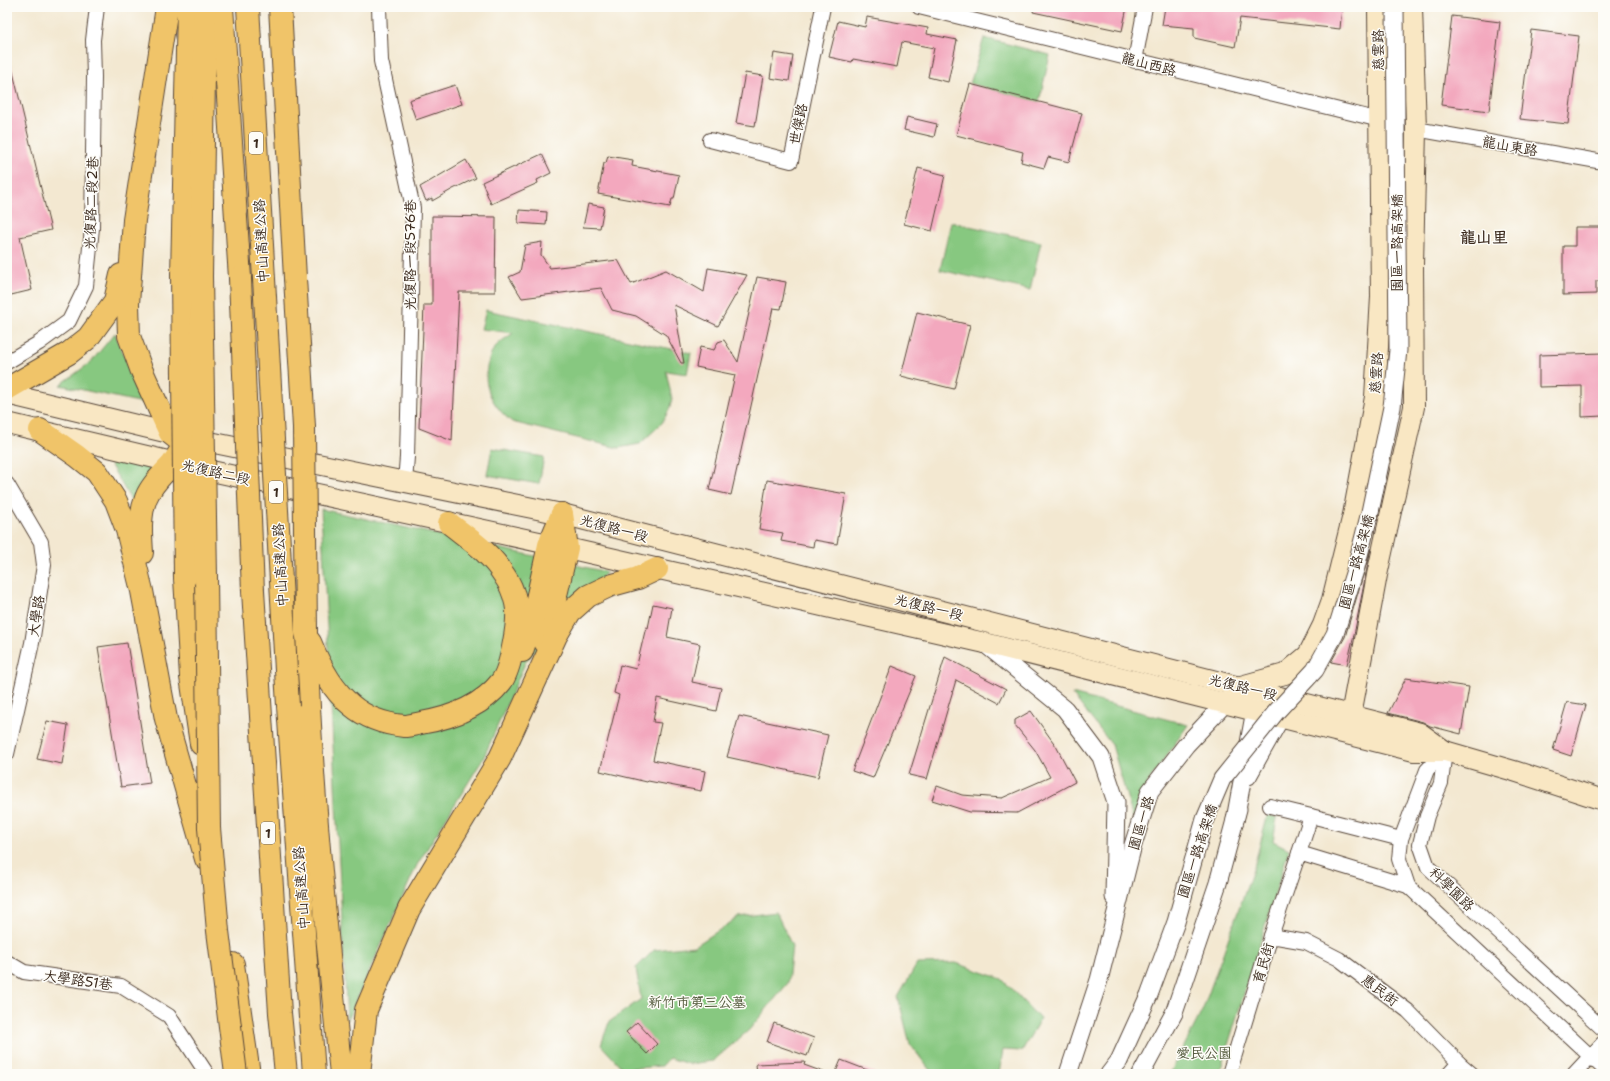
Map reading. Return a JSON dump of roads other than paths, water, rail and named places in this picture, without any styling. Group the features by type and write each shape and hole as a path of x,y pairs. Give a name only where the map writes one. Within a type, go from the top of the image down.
{"highway":[{"path":"7,389 69,353 88,338 115,301 134,220 167,7"},
{"path":"188,7 191,275 185,578 191,677 249,1074"},
{"path":"205,7 191,275 206,570 209,828 218,931 236,1074"},
{"name":"中山高速公路","path":"222,7 240,278 253,591 280,1014 286,1074"},
{"name":"中山高速公路","path":"248,7 288,706 314,1074"},
{"path":"280,7 304,427 308,716 341,1074"},
{"path":"134,220 128,304 129,336 141,369 182,449 157,481 146,498 141,521 142,590"},
{"path":"40,430 97,472 112,495 127,530 142,590 166,719 228,934"},
{"path":"523,710 547,634 562,514"},
{"path":"450,523 489,554 505,576 517,603 516,631 512,654 501,681"},
{"path":"306,633 320,664 333,685 351,705 377,720 405,726 435,721 457,713 480,701 501,681 516,662 526,642 536,605 558,546"},
{"path":"359,1074 366,1010 409,909 500,758 556,636 570,612 588,596 609,586 638,578 657,569"}],"main road":[{"name":"慈雲路","path":"1241,686 1285,674 1308,655 1332,600 1353,515 1375,397 1381,297 1378,7"},
{"path":"1351,715 1377,574 1414,407 1416,129 1412,7"},
{"name":"光復路二段","path":"7,394 182,449 450,523"},
{"name":"光復路二段","path":"7,423 40,430 182,449 405,482"},
{"name":"光復路一段","path":"405,482 562,514 1241,686 1420,733 1445,751"},
{"name":"光復路一段","path":"450,523 558,546 985,644 1255,710 1414,751 1445,751 1514,771 1603,800"}],"street":[{"name":"光復路二段2巷","path":"7,362 39,343 69,321 86,286 92,228 93,40 97,7"},
{"name":"光復路一段576巷","path":"379,7 381,61 413,208 407,457 405,482"},
{"name":"世傑路","path":"710,140 791,160 822,7"},
{"name":"龍山西路","path":"919,7 1380,120"},
{"path":"1135,61 1145,7"},
{"name":"園區一路高架橋","path":"1114,1070 1154,981 1176,922 1205,819 1222,779 1276,712 1316,670 1335,634 1356,567 1370,512 1392,407 1398,350 1395,7"},
{"name":"龍山東路","path":"1416,129 1603,162"},
{"path":"1380,285 1414,284"},
{"name":"大學路","path":"7,484 40,542 44,565 32,643 7,754"},
{"path":"985,644 1065,710 1101,757 1116,802 1114,928"},
{"path":"1235,820 1255,710 1241,686"},
{"name":"園區一路","path":"1068,1074 1100,980 1134,845 1150,791 1186,746 1241,686"},
{"path":"1141,1074 1174,1013 1218,883 1250,771 1281,717"},
{"name":"科學園路","path":"1408,886 1399,859 1401,839 1427,770 1445,751"},
{"name":"科學園路","path":"1445,751 1441,783 1427,816 1420,844 1428,867 1603,1029"},
{"path":"1270,806 1401,839"},
{"path":"1299,853 1311,816"},
{"name":"科學園路","path":"1299,853 1408,886 1603,1068"},
{"name":"育民街","path":"1229,1074 1271,936 1299,853"},
{"name":"惠民街","path":"1271,936 1306,942 1340,959 1408,1011 1459,1063 1472,1074"},
{"name":"大學路51巷","path":"7,962 24,972 121,986 170,1016 207,1074"},
{"path":"1574,1074 1603,1042"},
{"path":"1448,1074 1459,1063"}],"district":[{"name":"龍山里","path":"1484,237"}],"park label":[{"name":"新竹市第三公墓","path":"697,1002"},
{"name":"愛民公園","path":"1204,1053"}]}
